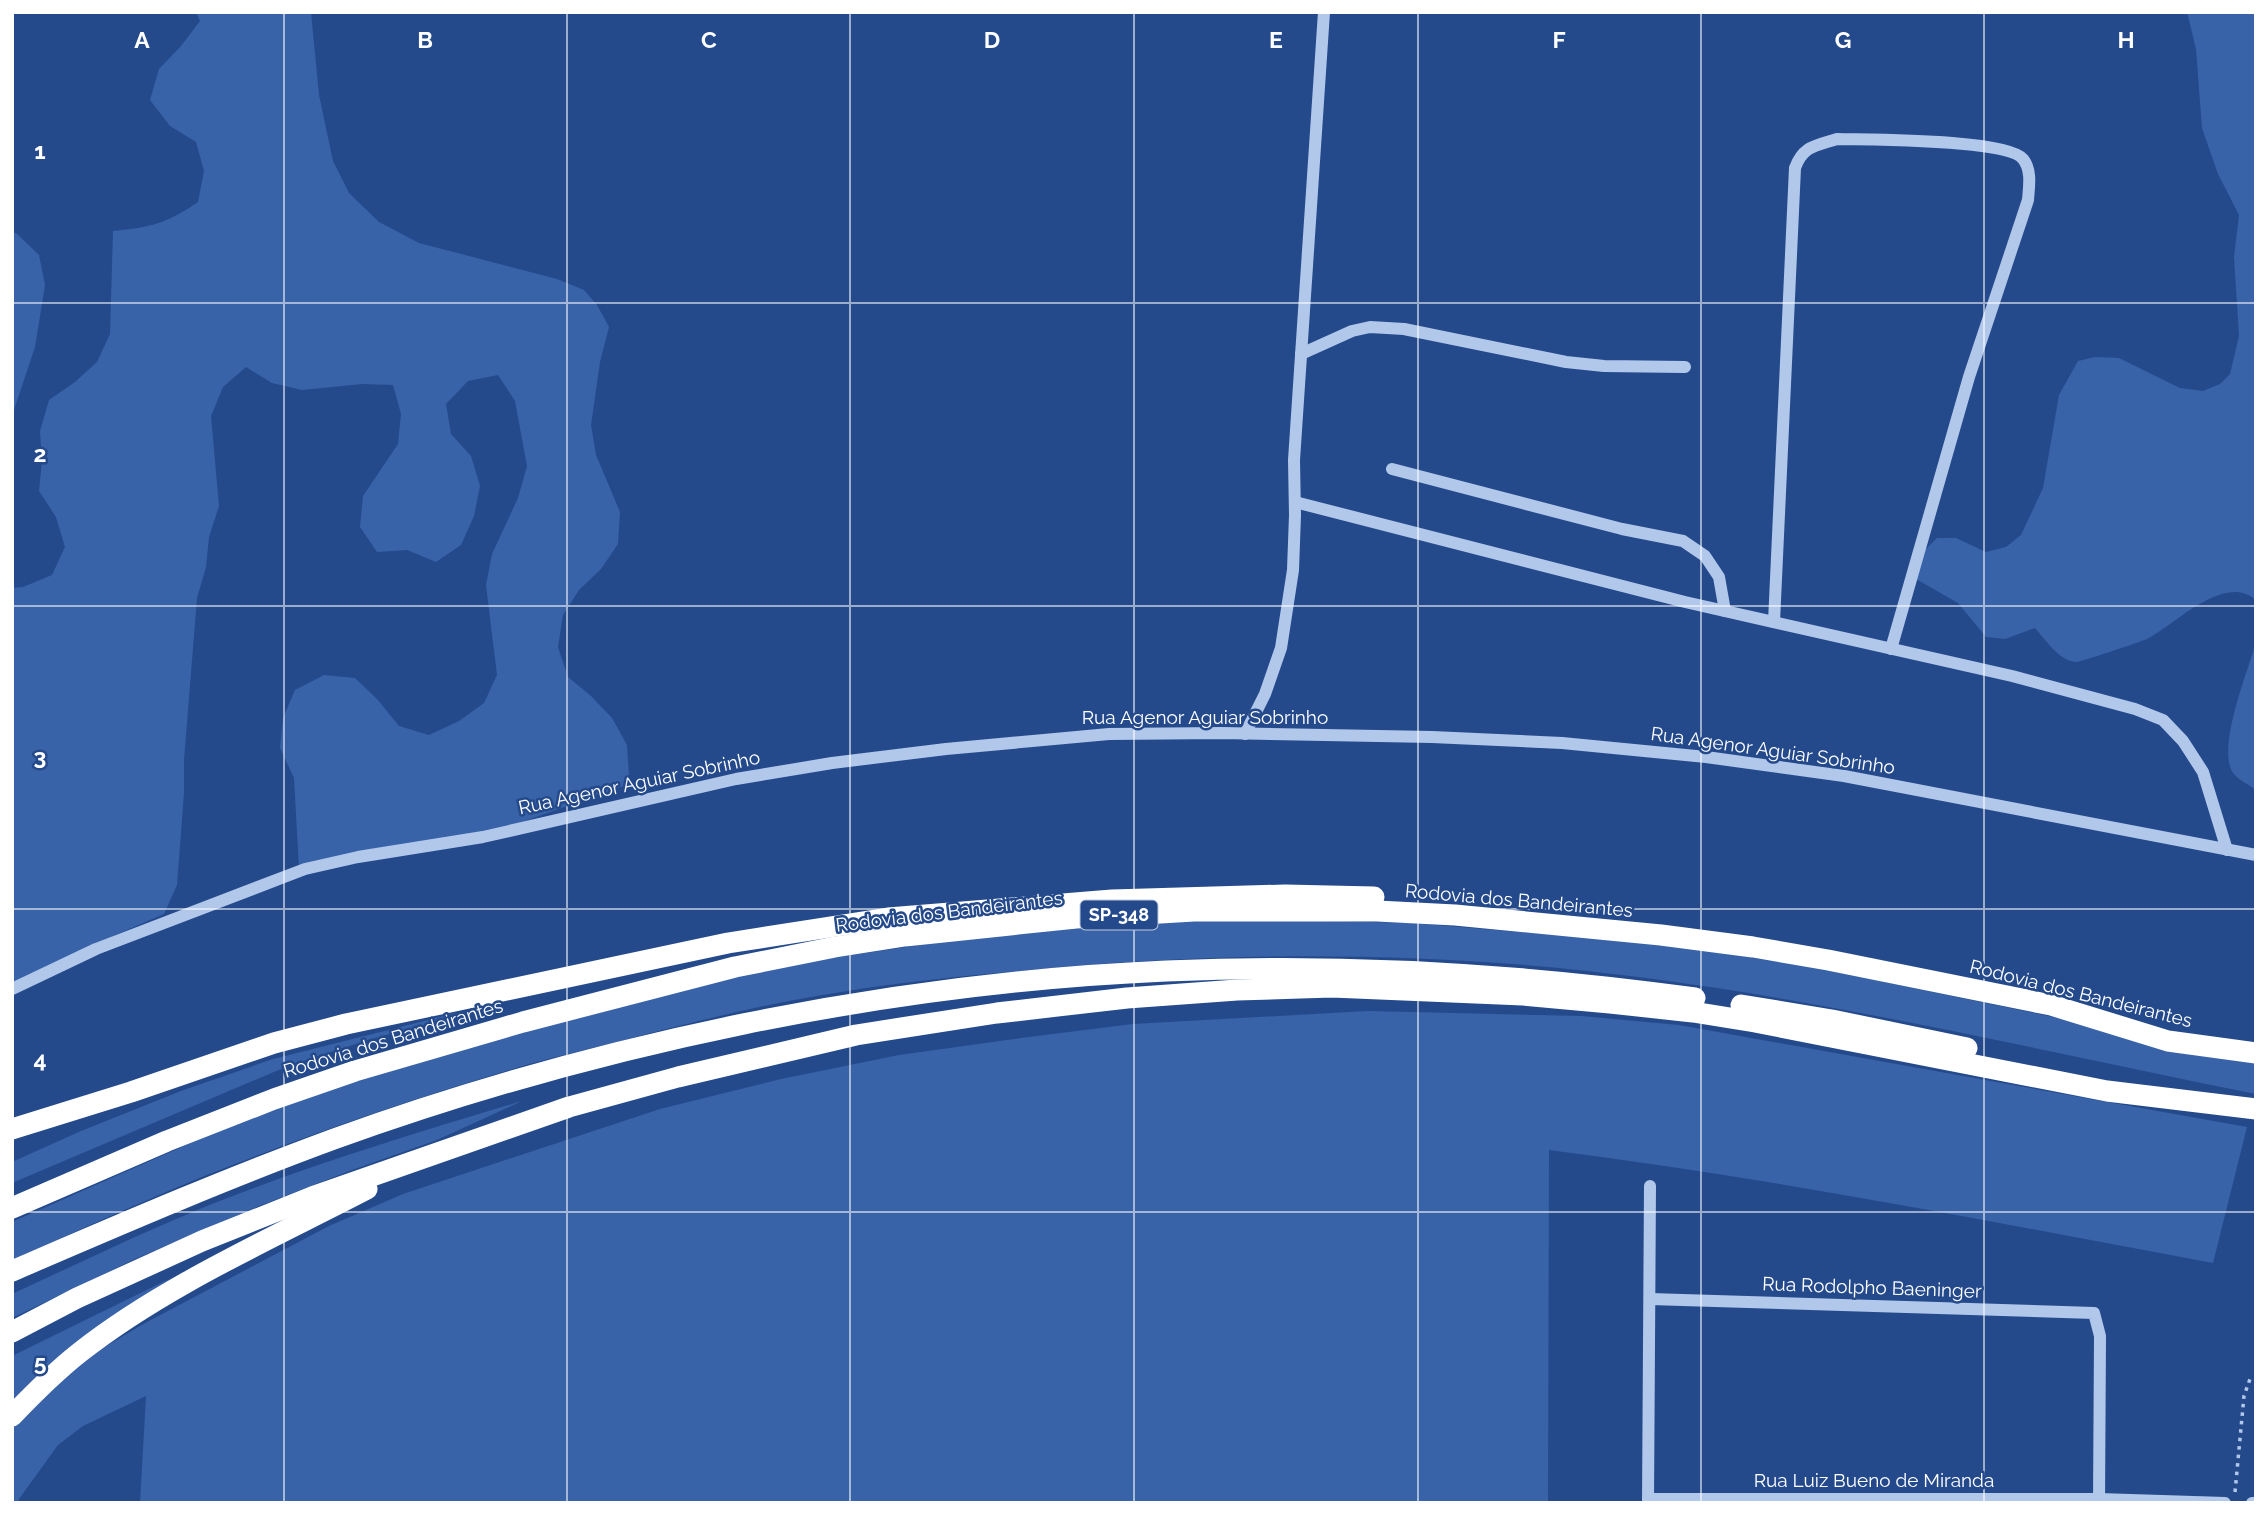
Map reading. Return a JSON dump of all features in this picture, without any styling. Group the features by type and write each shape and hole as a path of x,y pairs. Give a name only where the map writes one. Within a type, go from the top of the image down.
{"highway":[{"path":"12,1129 131,1092 274,1042 416,1007 728,943 888,918 1112,900 1285,895 1437,901 1542,923"},
{"name":"Rodovia dos Bandeirantes","path":"12,1208 167,1140 274,1099 355,1071 523,1022 735,967 835,947 905,936 1062,919 1194,911 1377,911 1542,923 1740,945 2052,1005 2168,1041 2256,1053"},
{"path":"12,1271 165,1205 313,1147 518,1080 732,1026 833,1007 946,990 1080,976 1163,971 1331,968 1432,973 1638,990 1832,1020 2256,1107"},
{"path":"12,1332 77,1298 202,1241 312,1197 569,1107 715,1068 856,1035 997,1013 1127,998 1332,987 1523,995 1693,1012 2107,1091 2256,1107"},
{"path":"12,1145 131,1092"},
{"path":"12,1416 45,1382 80,1352 175,1290 431,1156"}],"street":[{"path":"1245,734 1265,694 1281,648 1293,570 1294,460 1324,12"},
{"path":"1774,622 1795,168 1800,154 1814,146 1837,139 1985,146 2015,152 2024,160 2030,176 2028,200 1969,377 1891,649"},
{"path":"1301,354 1352,331 1370,327 1404,329 1566,362 1685,368"},
{"path":"1392,469 1683,541 1705,556 1719,577 1725,611"},
{"path":"1295,502 1725,611 2012,676 2135,709 2162,720 2183,741 2203,772 2227,850"},
{"name":"Rua Agenor Aguiar Sobrinho","path":"12,989 96,949 304,869 358,857 483,837 736,779 832,763 946,749 1109,734 1432,737 1562,743 1706,757 1844,776 2256,855"},
{"path":"1648,1501 1650,1186"},
{"name":"Rua Rodolpho Baeninger","path":"1650,1299 2094,1313 2100,1336 2099,1501"},
{"name":"Rua Luiz Bueno de Miranda","path":"1648,1501 2225,1503"}],"path":[{"path":"2234,1503 2244,1396 2250,1379 2256,1378"}],"shaded area":[{"path":"196,12 311,12 319,95 333,161 349,193 379,222 419,243 557,279 584,290 597,305 609,327 600,362 591,425 596,455 620,512 618,544 601,569 579,590 563,615 558,647 568,677 612,718 627,745 629,776 626,785 497,831 392,849 303,876 299,868 294,778 280,748 283,718 295,690 324,675 355,678 399,726 429,735 459,721 484,703 497,675 486,585 492,554 518,498 527,466 515,401 498,375 468,381 446,404 451,434 471,456 480,486 474,516 461,545 436,562 407,550 377,552 360,527 363,496 398,444 401,414 393,385 362,384 302,390 272,383 246,367 223,387 211,416 219,506 209,537 206,567 197,598 177,885 164,914 113,936 12,987 12,588 23,587 52,575 65,547 56,517 39,491 42,461 40,431 49,400 97,362 110,334 113,231 158,223 198,202 204,171 196,142 170,126 150,100 159,69 200,21"},
{"path":"2187,12 2256,12 2256,600 2243,593 2229,592 2215,596 2147,639 2099,656 2070,661 2058,654 2035,628 2005,639 1986,637 1958,603 1909,575 1914,561 1937,538 1956,538 1986,552 2006,547 2021,535 2043,488 2059,395 2078,361 2095,357 2119,358 2180,388 2203,391 2220,384 2230,374 2239,336 2234,257 2239,215 2218,174 2202,128 2196,49"},
{"path":"12,233 16,233 39,255 45,285 35,347 12,416"},
{"path":"2256,643 2256,790 2234,774 2229,763 2228,748 2235,710"},
{"path":"1176,921 1411,923 1654,943 1802,965 2256,1059 2256,1094 1805,1003 1654,979 1576,970 1498,963 1342,957 1108,963 932,980 807,998 722,1016 534,1063 405,1103 269,1151 151,1198 12,1260 12,1222 297,1099 399,1065 736,975 948,941 1075,927"},
{"path":"1367,1011 1581,1016 1679,1025 2247,1127 2213,1263 1799,1187 1549,1150 1548,1503 140,1503 146,1396 83,1426 58,1445 18,1503 12,1503 12,1427 77,1363 147,1322 329,1226 403,1194 660,1109 781,1079 899,1055 1133,1024"},
{"path":"456,1013 457,1016 368,1040 288,1066 12,1183 12,1162 181,1091 273,1059"},
{"path":"522,1101 437,1140 259,1206 135,1259 12,1318 12,1294 182,1216 324,1163"},
{"path":"171,1278 67,1350 29,1383 12,1402 12,1356"}]}
